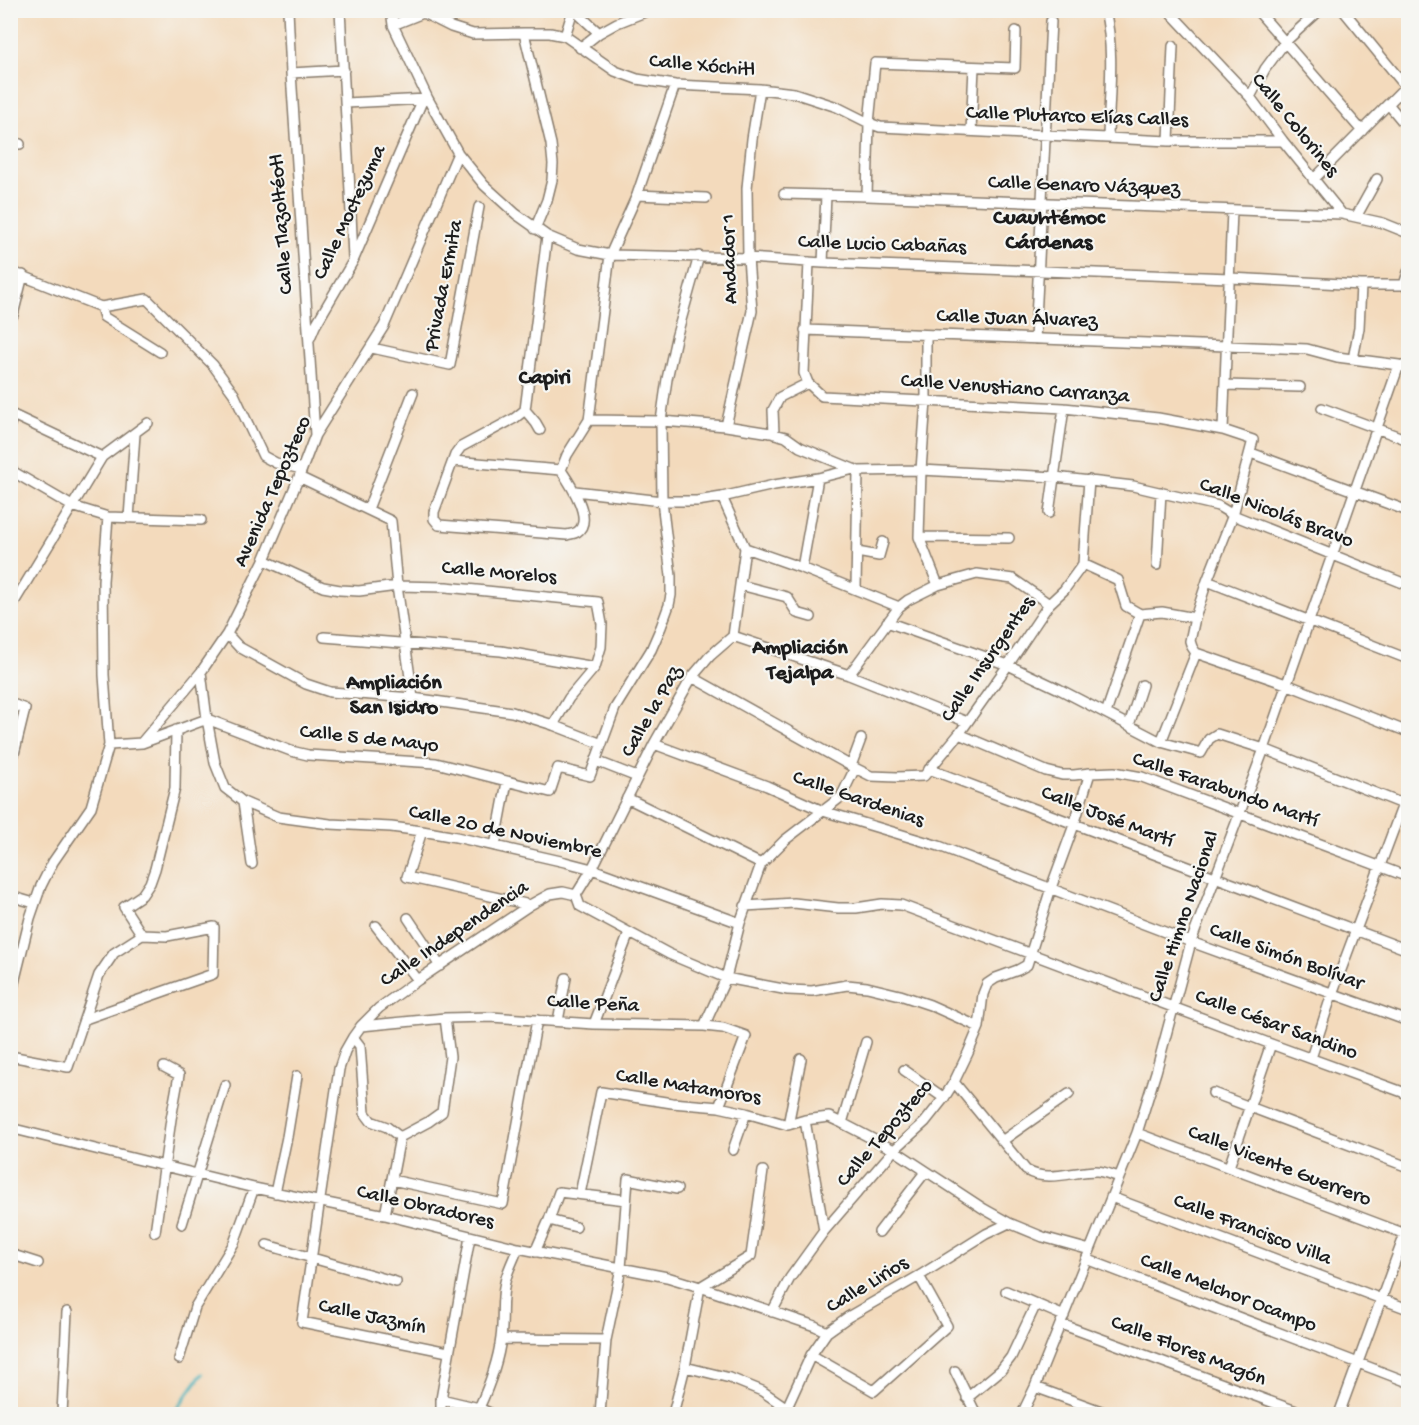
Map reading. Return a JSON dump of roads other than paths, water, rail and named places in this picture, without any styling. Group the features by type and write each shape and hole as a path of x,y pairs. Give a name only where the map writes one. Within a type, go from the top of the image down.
{"street":[{"name":"Calle Tlazoltéotl","path":"288,10 315,435"},
{"path":"340,10 353,261"},
{"name":"Calle Lucio Cabañas","path":"391,10 393,25 426,99 458,153 484,185 516,214 547,236 578,249 610,255 699,256 823,263 1406,285"},
{"path":"393,25 423,13 462,32 473,34 550,33 565,36 573,10 599,33"},
{"path":"580,48 617,23 650,10"},
{"path":"1105,10 1111,57 1108,137"},
{"name":"Calle Colorines","path":"1168,10 1250,97 1342,214"},
{"path":"1257,10 1362,131"},
{"path":"1250,97 1264,69 1286,42 1320,10"},
{"path":"1313,180 1407,85 1343,10"},
{"path":"1035,339 1051,21"},
{"path":"867,196 869,123 875,63 1015,68 1016,31"},
{"path":"524,33 551,144 553,164 547,200 535,229"},
{"name":"Calle Xóchitl","path":"565,36 615,71 637,79 675,85 794,93 837,106 869,123"},
{"path":"1169,141 1173,46"},
{"path":"971,131 974,68"},
{"path":"291,73 344,70"},
{"path":"561,470 567,455 589,420 610,255 637,195 675,85"},
{"name":"Andador 1","path":"726,426 752,311 748,258 747,188 760,89"},
{"path":"346,103 426,99"},
{"name":"Calle Moctezuma","path":"309,341 315,326 353,261 426,99"},
{"path":"1389,105 1408,128"},
{"name":"Calle Plutarco Elías Calles","path":"869,123 880,128 894,129 1169,141 1283,141"},
{"name":"Avenida Tepozteco","path":"142,743 201,672 227,634 264,560 315,435 384,326 458,153"},
{"path":"1356,217 1377,179"},
{"name":"Calle Genaro Vázquez","path":"784,194 1342,214"},
{"path":"637,195 706,198"},
{"path":"823,263 826,195"},
{"name":"Privada Ermita","path":"372,348 450,365 479,207"},
{"path":"1224,430 1232,211"},
{"path":"1342,214 1383,223 1408,233"},
{"path":"547,236 525,410 515,418 461,447 455,455 434,512 434,519 439,525 567,535 577,532 583,523 583,513 575,491 561,470"},
{"path":"637,777 596,761 615,708 651,650 669,605 669,558 662,501 661,421 676,338 699,256"},
{"path":"774,434 773,410 780,397 808,383 804,373 809,262"},
{"path":"10,271 101,307 147,299 213,365 234,394 263,456 301,473 391,521 397,586 413,698"},
{"path":"1406,285 1408,272"},
{"path":"14,315 23,275"},
{"path":"1353,359 1359,328 1361,285"},
{"path":"101,307 104,317 160,352"},
{"name":"Calle Juan Álvarez","path":"805,330 1307,349 1337,357 1404,366"},
{"path":"926,335 926,401 921,470 920,537 939,585"},
{"name":"Calle Himno Nacional","path":"1022,1414 1035,1387 1137,1132 1156,1072 1191,942 1264,748 1377,428 1404,366"},
{"name":"Calle Venustiano Carranza","path":"808,383 822,396 1064,408 1158,418 1224,430 1253,440 1251,453"},
{"path":"1225,385 1300,387"},
{"path":"368,509 413,393"},
{"path":"1049,513 1064,408"},
{"path":"1322,408 1408,440"},
{"path":"525,410 540,430"},
{"path":"10,424 13,415 102,457"},
{"path":"589,420 661,421 726,426 774,434 786,437 800,447 856,470"},
{"path":"10,609 102,457 148,423"},
{"path":"129,518 135,434"},
{"path":"1408,511 1251,453 1233,515 1207,581 1190,641 1196,652 1286,684 1408,732"},
{"path":"453,461 561,470"},
{"path":"10,470 72,506 108,517 201,520"},
{"path":"575,491 662,501 696,501 856,470"},
{"path":"856,470 856,589"},
{"name":"Calle Nicolás Bravo","path":"856,470 921,470 1055,477 1133,486 1218,506 1233,515 1408,585"},
{"path":"802,568 818,478"},
{"path":"1089,480 1083,564 1118,580 1126,606 1140,614 1162,612 1195,618"},
{"path":"1157,565 1161,492"},
{"path":"722,497 745,548 733,636 849,675 967,722"},
{"path":"11,993 34,903 53,862 91,807 110,745 104,675 103,605 108,517"},
{"path":"920,537 1009,538"},
{"path":"857,552 879,556 883,542"},
{"path":"745,548 899,607"},
{"name":"Calle Morelos","path":"264,560 323,587 340,590 359,591 397,586 446,587 598,602 602,624 601,647 595,667 569,698 553,725"},
{"name":"Calle Insurgentes","path":"926,772 959,734 1049,604 1064,590 1083,564"},
{"path":"849,675 899,607 939,585 977,574 1013,579 1049,604"},
{"path":"1207,581 1408,659"},
{"path":"740,585 787,597 797,613 811,618"},
{"path":"1106,713 1140,614"},
{"path":"887,622 1008,665 1161,742 1201,753 1209,739 1217,734 1264,748 1406,806"},
{"path":"227,634 239,647 306,684 330,692 413,698 512,712 602,744"},
{"name":"Calle la Paz","path":"576,895 592,869 654,744 692,676 733,636"},
{"path":"324,637 486,649 595,667"},
{"path":"1161,742 1196,652"},
{"path":"110,745 142,743 204,720 201,672"},
{"path":"692,676 871,776 897,777 926,772"},
{"path":"1129,725 1142,686"},
{"path":"10,703 25,708 14,754 10,752"},
{"name":"Calle 5 de Mayo","path":"204,720 291,752 432,763 550,792 558,768 590,776 596,761"},
{"name":"Calle 20 de Noviembre","path":"204,720 215,763 225,788 243,801 278,817 330,824 422,831 495,846 592,869 740,922"},
{"path":"141,935 124,907 142,895 150,883 175,788 176,730"},
{"name":"Calle Farabundo Martí","path":"959,734 1046,771 1062,775 1114,772 1142,777 1408,877"},
{"path":"704,1026 726,978 740,922 761,864 785,840 841,797 861,740"},
{"name":"Calle Gardenias","path":"654,744 767,786 823,811 939,846 1051,888"},
{"name":"Calle José Martí","path":"926,772 1408,950"},
{"path":"746,906 794,903 856,908 882,904 901,905 1031,953 1090,773"},
{"path":"495,846 507,782"},
{"path":"1311,1058 1332,994 1380,867 1406,806 1408,791"},
{"path":"627,798 761,864"},
{"path":"243,801 252,864"},
{"path":"422,831 407,877 530,905"},
{"name":"Calle Simón Bolívar","path":"1051,888 1408,1021"},
{"name":"Calle Independencia","path":"319,1202 339,1069 345,1051 361,1026 380,1008 418,980 530,905 550,894 563,892 576,895"},
{"path":"576,895 580,906 669,954 726,978 788,990 812,991 847,985 867,987 930,1005 979,1027"},
{"path":"10,896 34,903"},
{"path":"408,918 440,966"},
{"path":"376,926 418,980"},
{"path":"10,1056 68,1067 99,975 114,953 141,935 167,936 214,927 213,974 85,1019"},
{"path":"594,1024 629,933"},
{"name":"Calle César Sandino","path":"1031,953 1408,1094"},
{"name":"Calle Tepozteco","path":"772,1312 790,1278 824,1231 894,1150 925,1122 944,1098 954,1082 979,1027 983,994 987,984 1027,965 1031,953"},
{"path":"558,1021 566,978"},
{"name":"Calle Peña","path":"361,1026 446,1018 491,1017 594,1024 723,1028 746,1036 719,1107"},
{"path":"400,1137 442,1112 450,1057 446,1018"},
{"path":"392,1180 503,1204 537,1020"},
{"path":"353,1037 360,1046 365,1113 371,1121 387,1127 400,1137"},
{"path":"842,1122 866,1042"},
{"path":"1228,1167 1271,1044"},
{"path":"801,1059 788,1125 829,1117 842,1122 894,1150 1009,1223 1088,1255"},
{"path":"155,1232 171,1119 180,1075 164,1067"},
{"path":"904,1070 944,1098"},
{"path":"281,1194 297,1076"},
{"path":"954,1082 1026,1170 1047,1176 1098,1171 1119,1177"},
{"path":"182,1224 225,1085"},
{"name":"Calle Matamoros","path":"580,1194 601,1092 672,1103 719,1107 788,1125"},
{"path":"1213,1093 1408,1167"},
{"path":"1002,1141 1069,1094"},
{"path":"733,1150 746,1113"},
{"path":"805,1120 824,1231"},
{"name":"Calle Obradores","path":"10,1128 254,1188 385,1215 535,1252 667,1277 827,1332"},
{"name":"Calle Vicente Guerrero","path":"1137,1132 1407,1232"},
{"path":"385,1215 400,1137"},
{"path":"673,1414 685,1367 700,1287 750,1256 763,1171"},
{"path":"879,1232 926,1171"},
{"path":"600,1414 606,1340 621,1268 628,1179 677,1189"},
{"path":"179,1359 195,1307 234,1243 254,1188"},
{"path":"535,1252 559,1192 627,1200"},
{"name":"Calle Francisco Villa","path":"1111,1197 1408,1309"},
{"name":"Calle Jazmín","path":"319,1202 302,1322 448,1353"},
{"path":"549,1220 576,1227"},
{"name":"Calle Lirios","path":"786,1412 811,1355 827,1332 986,1234 1009,1223"},
{"path":"1339,1414 1407,1232"},
{"path":"441,1414 448,1353 470,1237"},
{"path":"267,1245 396,1282"},
{"path":"478,1408 487,1391 495,1366 501,1339 503,1293 506,1278 518,1248"},
{"path":"10,1254 38,1263"},
{"name":"Calle Melchor Ocampo","path":"1088,1255 1408,1382"},
{"path":"811,1355 873,1391 947,1326 919,1276"},
{"name":"Calle Flores Magón","path":"1006,1291 1036,1304 1062,1320 1304,1414"},
{"path":"967,1398 1001,1370 1011,1357 1036,1304"},
{"path":"62,1414 67,1312"},
{"path":"501,1339 606,1340"},
{"path":"685,1367 730,1378 762,1391 786,1412"},
{"path":"955,1371 976,1414"},
{"path":"1035,1387 1109,1414"},
{"path":"441,1399 478,1408 492,1414"}],"waterway":[{"path":"173,1414 202,1374"}],"district":[{"name":"Cuauhtémoc Cárdenas","path":"1049,232"},
{"name":"Capiri","path":"545,379"},
{"name":"Ampliación Tejalpa","path":"800,662"},
{"name":"Ampliación San Isidro","path":"394,696"}]}
